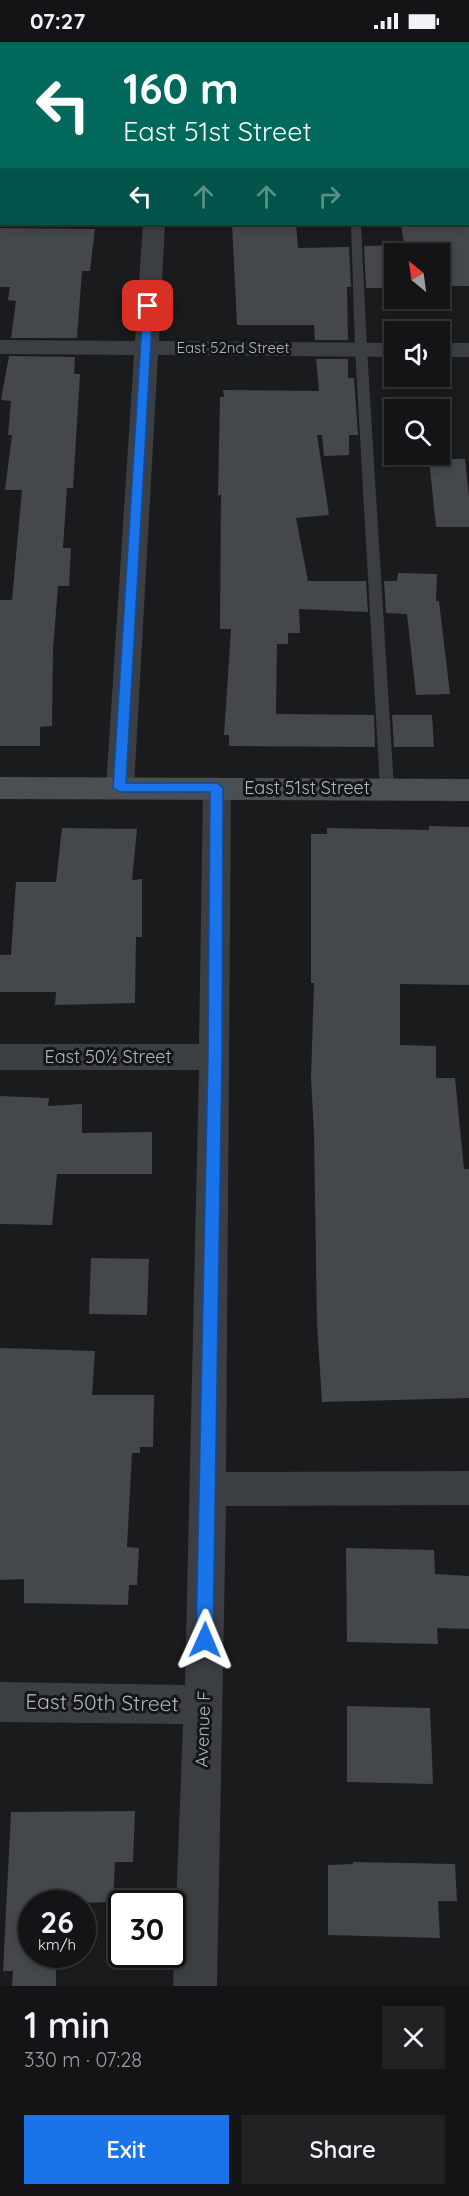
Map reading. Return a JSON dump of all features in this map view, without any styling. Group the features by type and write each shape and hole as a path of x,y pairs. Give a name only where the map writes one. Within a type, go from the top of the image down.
{"main road":[{"name":"East 51st Street","path":"0,788 469,790"}],"street":[{"path":"120,788 154,225"},
{"name":"East 52nd Street","path":"0,347 384,350"},
{"path":"450,350 469,350"},
{"name":"Avenue F","path":"195,1986 204,1705 215,1057 217,788"},
{"name":"East 50½ Street","path":"0,1057 215,1057"},
{"path":"207,1489 469,1488"},
{"name":"East 50th Street","path":"0,1702 204,1705"}],"lane":[{"path":"356,225 361,349 387,788"}],"building":[{"path":"232,225 296,225 298,248 349,247 351,287 347,287 348,340 315,340 314,325 237,325"},
{"path":"401,225 469,225 469,286 450,286 450,243 404,243"},
{"path":"0,228 95,229 90,271 82,271 77,338 11,338 16,301 8,300 10,287 0,287"},
{"path":"364,246 384,246 384,288 366,288"},
{"path":"9,356 75,357 74,374 80,374 73,488 67,488 63,548 71,548 69,586 58,586 53,650 52,726 40,727 40,746 0,746 0,600 12,600 22,490 5,490 12,435 8,435 11,401 1,400"},
{"path":"316,359 348,359 348,378 354,378 358,435 349,435 349,455 324,456 322,435 317,435 329,515 296,518 308,581 366,581 368,612 299,609 300,633 288,633 288,644 277,644 276,714 374,715 375,747 229,746 229,735 224,735 231,629 220,629 221,495 218,495 220,397 224,397 223,390 319,391"},
{"path":"450,459 465,459 469,527 436,527 430,465 450,465"},
{"path":"398,573 437,574 436,601 439,601 450,694 416,695 407,614 386,613 384,581 397,581"},
{"path":"392,715 432,715 434,747 394,747"},
{"path":"429,826 469,827 469,985 400,984 400,1045 436,1046 436,1078 455,1078 464,1169 469,1169 469,1398 322,1402 317,1324 311,1078 314,983 311,983 311,834 327,834 327,828 429,830"},
{"path":"62,828 137,829 132,880 142,879 142,937 136,937 135,1003 55,1005 56,992 0,992 0,955 11,955 16,882 56,882"},
{"path":"0,1096 49,1098 48,1106 82,1104 82,1133 152,1132 152,1174 57,1174 52,1225 0,1224"},
{"path":"91,1258 149,1259 147,1315 89,1314"},
{"path":"0,1348 95,1351 92,1395 154,1395 153,1447 140,1447 140,1453 132,1453 127,1547 139,1548 137,1585 129,1585 128,1605 24,1603 24,1579 0,1580"},
{"path":"346,1548 434,1550 435,1574 469,1576 469,1629 437,1628 438,1644 347,1642"},
{"path":"347,1706 430,1708 433,1784 347,1782"},
{"path":"135,1811 133,1862 115,1862 114,1890 108,1890 108,1902 96,1902 96,1890 18,1890 18,1968 56,1968 56,1986 12,1986 13,1971 3,1971 11,1812"},
{"path":"353,1862 455,1864 457,1901 438,1901 440,1938 328,1935 328,1865 353,1864"}],"route":[{"path":"148,306 120,788 217,788 205,1640"}]}
